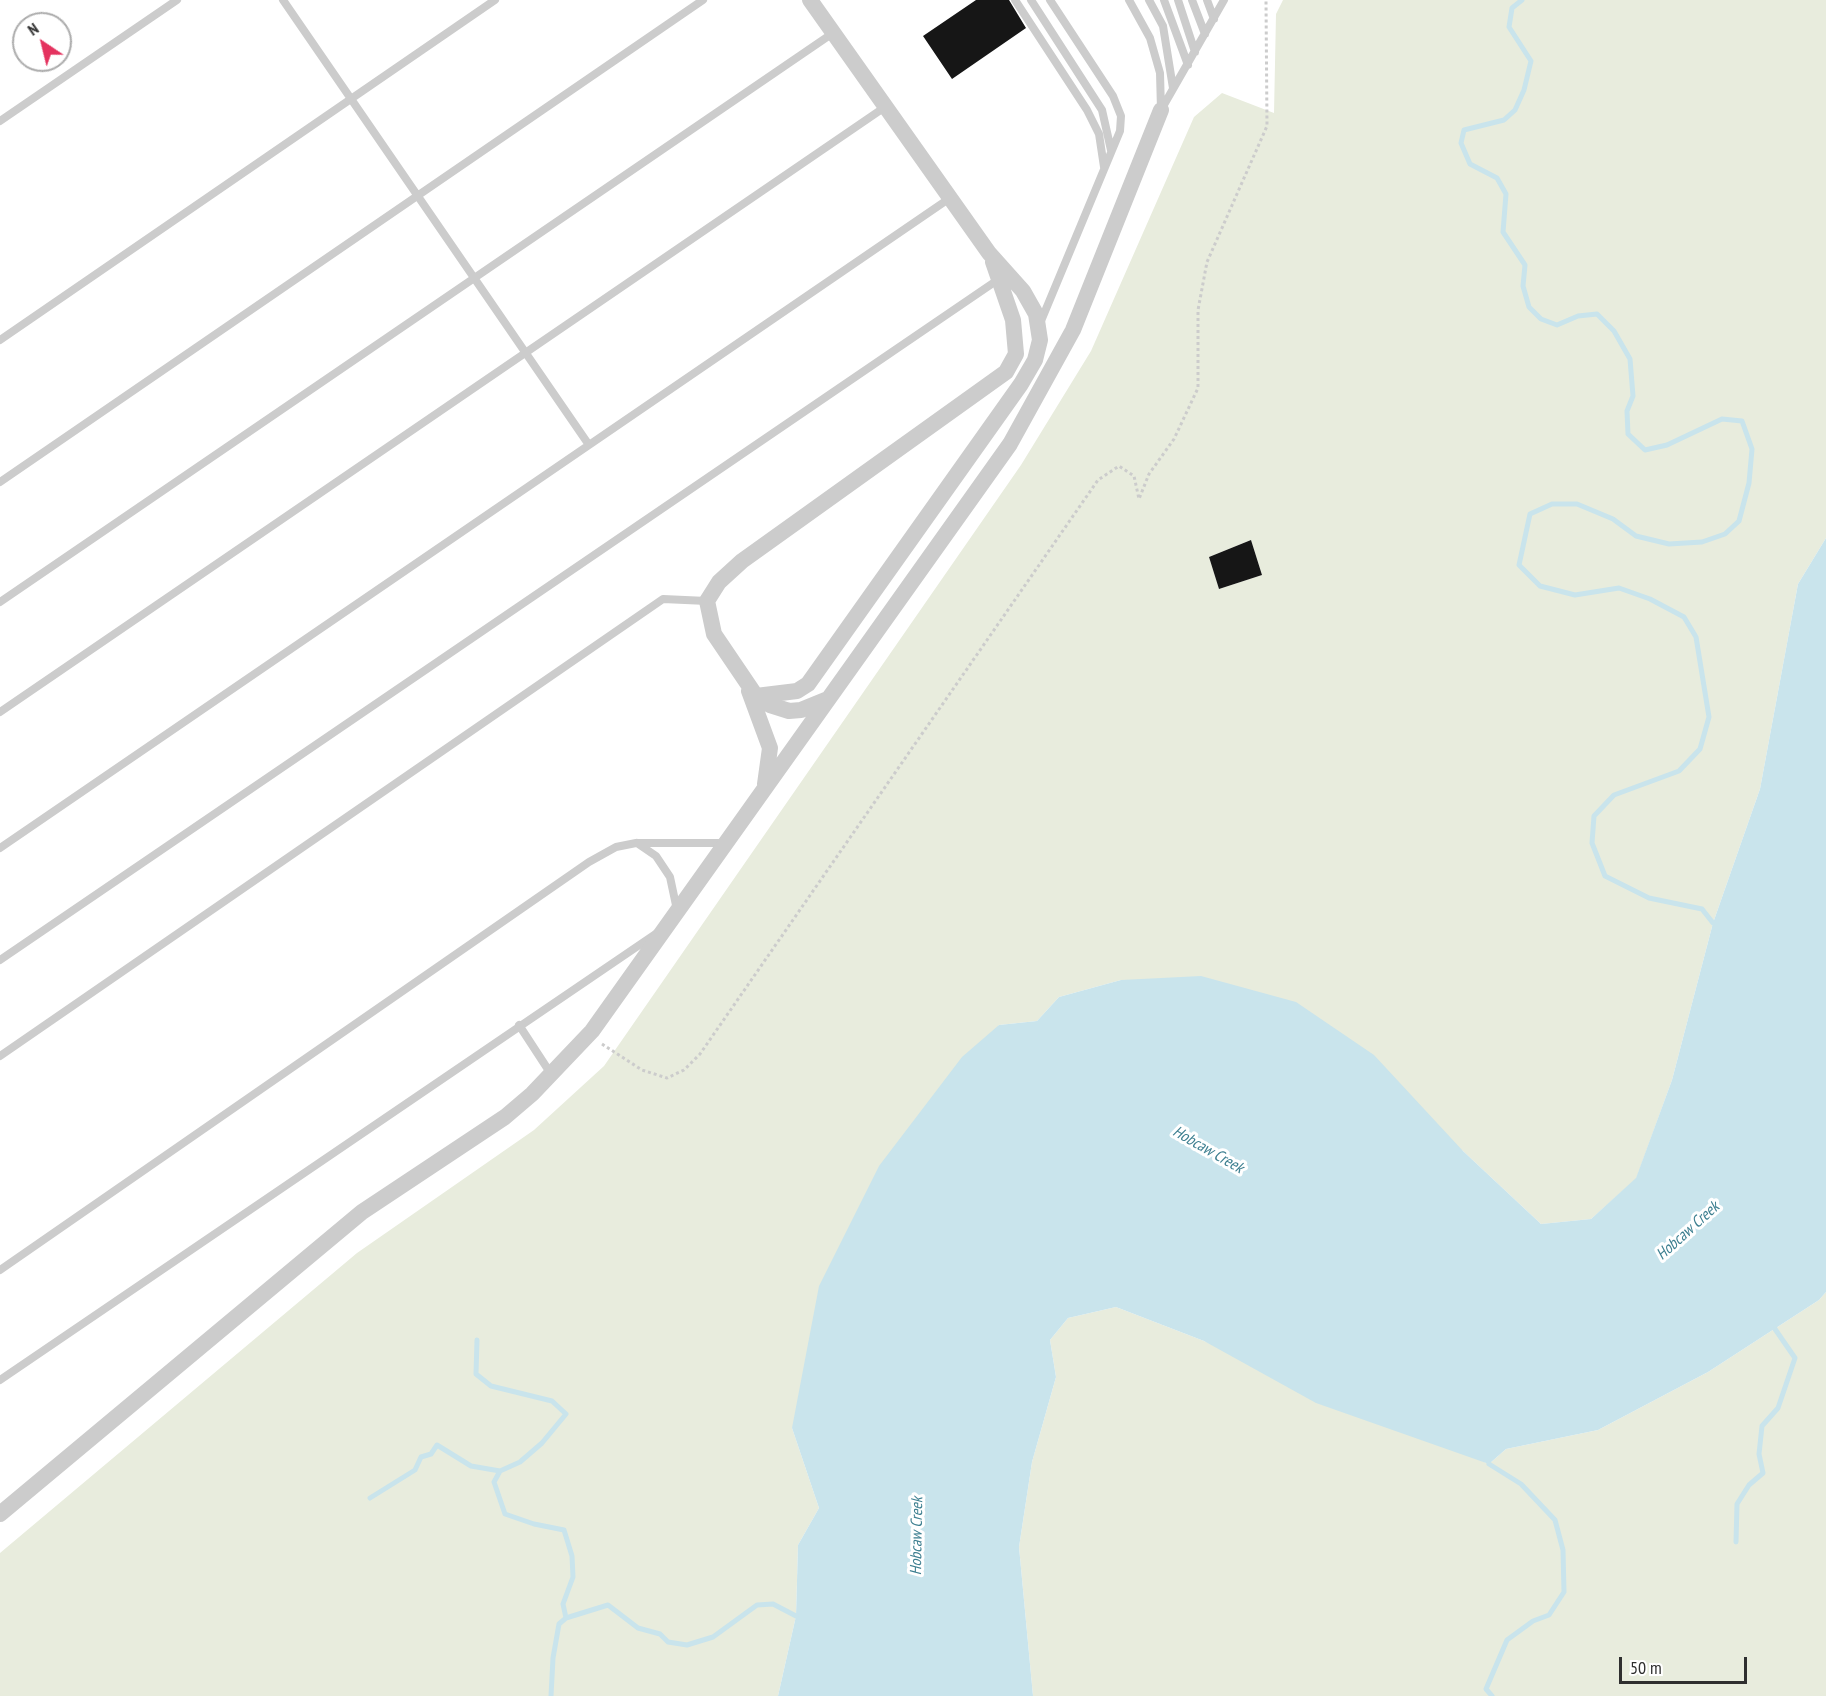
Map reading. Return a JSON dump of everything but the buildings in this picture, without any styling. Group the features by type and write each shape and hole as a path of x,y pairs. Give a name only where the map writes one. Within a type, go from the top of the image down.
{"street":[{"path":"756,696 797,691 808,684 1022,384 1035,360 1040,340 1036,314 1023,291 989,253 810,0"},
{"path":"0,1514 362,1212 505,1117 588,1035 1010,444 1073,330 1161,110"},
{"path":"828,699 801,710 789,711 756,696 714,634 707,601 719,582 742,561 1006,372 1016,354 1013,320 989,253"},
{"path":"743,676 770,748 763,790"}],"lane":[{"path":"0,121 177,0"},
{"path":"283,0 589,445"},
{"path":"0,340 495,0"},
{"path":"0,482 703,0"},
{"path":"1015,0 1088,110 1099,134 1105,167"},
{"path":"1031,0 1102,110 1112,150"},
{"path":"1038,327 1120,130 1120,116 1113,96 1050,0"},
{"path":"1129,0 1150,38 1160,73 1161,110"},
{"path":"1149,0 1163,26 1174,89"},
{"path":"1164,0 1188,65"},
{"path":"1178,0 1195,51"},
{"path":"1192,0 1205,34"},
{"path":"1207,0 1214,19"},
{"path":"1161,110 1222,2"},
{"path":"0,602 833,33"},
{"path":"0,712 885,107"},
{"path":"0,848 950,198"},
{"path":"0,960 999,279"},
{"path":"0,1056 663,599 707,601"},
{"path":"636,843 656,856 670,877 677,910"},
{"path":"0,1270 589,862 616,847 636,843 726,843"},
{"path":"0,1380 519,1025 665,928"},
{"path":"519,1025 551,1074"}],"path":[{"path":"588,1035 642,1070 667,1078 684,1070 700,1054 1098,480 1119,466 1134,476 1139,499 1149,474 1174,439 1198,388 1198,310 1206,262 1267,126 1266,0"}],"shaded area":[{"path":"1283,0 1826,0 1826,538 1798,584 1760,789 1713,923 1672,1080 1636,1179 1591,1219 1541,1224 1463,1151 1121,980 1059,997 1037,1021 999,1025 792,1428 819,1508 798,1545 796,1616 778,1696 0,1696 0,1553 357,1253 534,1130 604,1066 1021,465 1091,351 1194,117 1222,93 1274,113 1276,14","holes":["1251,540 1262,575 1219,589 1209,557"]},
{"path":"1826,1292 1826,1696 1033,1696 1019,1547 1032,1462 1056,1377 1050,1340 1068,1318 1116,1307 1204,1341 1489,1464 1506,1449 1598,1430 1708,1372 1819,1300"}],"water":[{"name":"Hobcaw Creek","path":"1826,538 1826,1292 1819,1300 1708,1372 1598,1430 1506,1449 1489,1464 1316,1403 1204,1341 1116,1307 1068,1318 1050,1340 1056,1377 1032,1462 1019,1547 1033,1696 778,1696 796,1616 798,1545 819,1508 792,1428 819,1286 879,1166 962,1057 999,1025 1037,1021 1059,997 1121,980 1201,976 1296,1002 1374,1055 1463,1151 1541,1224 1591,1219 1636,1178 1672,1080 1713,923 1760,789 1798,584"}],"waterway":[{"path":"1522,0 1512,8 1509,27 1531,61 1524,90 1515,110 1504,120 1464,130 1461,143 1470,164 1497,178 1506,194 1503,232 1525,265 1523,286 1529,307 1541,319 1557,325 1578,316 1597,314 1614,331 1630,359 1633,396 1627,411 1628,434 1645,450 1667,445 1722,419 1742,421 1752,449 1749,483 1739,521 1725,534 1702,542 1669,544 1636,536 1613,519 1577,504 1552,504 1530,514 1519,565 1540,586 1575,595 1619,588 1650,599 1684,617 1696,637 1709,717 1700,749 1679,771 1614,795 1594,816 1592,843 1605,876 1649,898 1702,909 1713,923"},
{"path":"1736,1542 1737,1504 1749,1485 1763,1473 1759,1454 1762,1426 1778,1408 1795,1358 1775,1329"},
{"path":"477,1340 476,1374 491,1386 552,1401 566,1414 542,1443 520,1462 500,1471 494,1482 505,1514 534,1524 564,1530 572,1556 573,1577 563,1604 566,1618"},
{"path":"370,1498 415,1470 421,1457 431,1454 437,1445 471,1466 500,1471"},
{"path":"1489,1464 1521,1484 1555,1520 1563,1550 1564,1592 1549,1615 1533,1621 1507,1640 1486,1689 1492,1696"},
{"path":"551,1696 553,1658 559,1624 566,1618 608,1605 638,1628 660,1634 668,1642 687,1645 713,1637 757,1605 773,1604 796,1616"}]}
